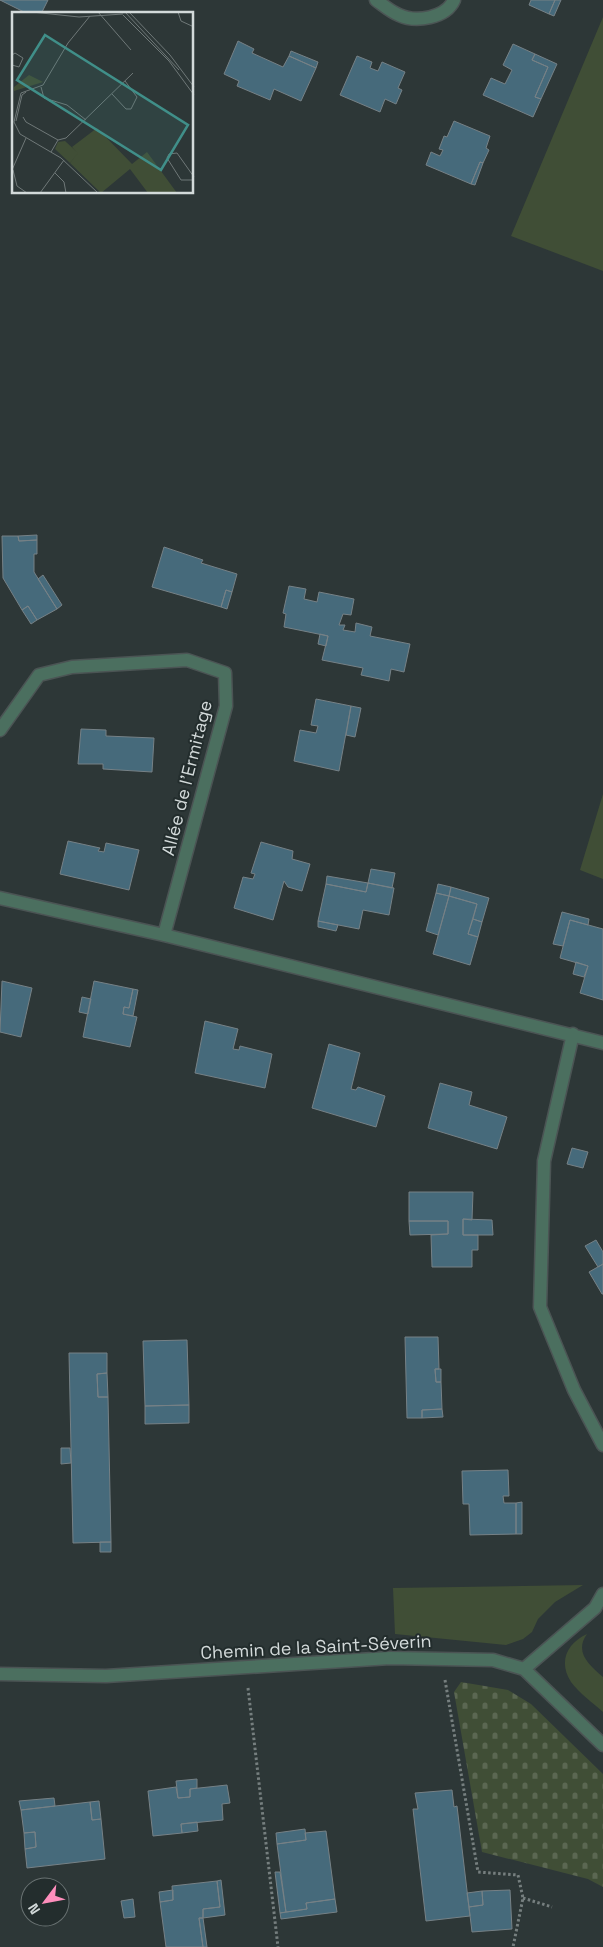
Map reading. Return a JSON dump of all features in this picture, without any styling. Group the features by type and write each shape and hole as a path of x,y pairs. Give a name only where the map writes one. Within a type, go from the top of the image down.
{"street":[{"path":"376,0 400,16 429,19 451,8 454,0"},
{"name":"Allée de l'Ermitage","path":"0,730 39,675 72,667 186,660 225,673 226,706 164,935"},
{"path":"0,898 164,935 573,1034 603,1043"},
{"path":"573,1034 544,1161 540,1307 574,1390 603,1445"},
{"path":"524,1669 594,1608 603,1594"},
{"name":"Chemin de la Saint-Séverin","path":"0,1674 106,1676 390,1658 441,1657 493,1660 524,1669 603,1745"}],"path":[{"path":"441,1657 478,1872 518,1875 523,1898 513,1947"},
{"path":"245,1667 278,1947"},
{"path":"523,1898 552,1908"}],"green space":[{"path":"603,17 603,271 511,236"},
{"path":"603,794 603,879 580,870"},
{"path":"583,1585 555,1602 538,1619 532,1632 523,1639 506,1645 395,1634 393,1588"},
{"path":"587,1634 583,1641 583,1652 588,1663 603,1677 603,1712 574,1686 567,1675 565,1667 567,1654 574,1642"},
{"path":"461,1682 508,1690 531,1704 603,1774 603,1887 588,1879 482,1852 454,1692"}],"building":[{"path":"0,0 48,0 42,12 24,12"},
{"path":"531,0 555,0 549,14 529,5"},
{"path":"555,0 561,0 554,16 549,14"},
{"path":"238,41 254,49 252,53 283,67 289,56 316,68 301,101 274,89 270,100 237,86 239,81 224,74"},
{"path":"513,44 535,54 532,60 548,67 535,97 541,99 533,117 483,95 491,78 505,84 512,70 503,65"},
{"path":"291,51 318,62 316,68 289,56"},
{"path":"535,54 557,64 541,99 535,97 548,67 532,60"},
{"path":"357,56 372,62 370,68 378,71 382,62 405,72 398,88 402,90 396,104 385,99 380,112 340,95"},
{"path":"454,121 490,136 486,148 489,150 483,163 480,162 471,184 426,165 431,152 440,156 443,150 439,149 444,136 447,137"},
{"path":"480,162 483,163 475,185 471,184"},
{"path":"37,535 37,540 19,541 18,536"},
{"path":"2,536 18,536 19,541 37,540 37,554 34,554 34,572 57,609 37,620 28,606 22,610 3,578"},
{"path":"164,547 203,560 201,563 237,574 232,592 226,590 221,607 152,587"},
{"path":"43,575 62,605 57,609 38,579"},
{"path":"289,586 306,589 304,599 317,602 319,592 354,599 351,615 343,614 339,625 345,625 343,630 355,632 356,623 372,627 370,636 410,644 404,672 391,669 389,681 361,675 363,668 322,660 328,636 284,627 286,614 283,613"},
{"path":"226,590 232,592 227,609 221,607"},
{"path":"28,606 37,620 31,624 22,610"},
{"path":"320,634 328,636 326,646 318,644"},
{"path":"316,699 351,706 339,771 294,761 300,730 316,733 318,726 311,725"},
{"path":"351,706 361,708 355,737 346,735"},
{"path":"81,729 106,730 106,736 154,738 152,772 103,769 103,764 78,764"},
{"path":"68,841 100,848 98,851 104,852 106,843 139,850 129,890 60,874"},
{"path":"261,842 293,851 292,859 310,864 302,891 288,887 284,881 273,920 234,908 243,877 253,879 255,874 251,873"},
{"path":"371,869 395,873 392,888 368,883"},
{"path":"327,876 368,883 366,892 326,884"},
{"path":"368,883 394,888 389,915 363,910 359,929 318,921 326,884 366,892"},
{"path":"438,884 451,887 449,896 436,893"},
{"path":"451,887 489,898 482,922 473,919 477,904 449,896"},
{"path":"436,893 449,896 438,935 426,931"},
{"path":"449,896 477,904 468,934 478,937 470,965 433,954"},
{"path":"562,912 589,919 588,925 570,920 563,946 553,944"},
{"path":"473,919 482,922 478,937 468,934"},
{"path":"570,920 603,929 603,1000 580,993 588,966 560,958"},
{"path":"318,921 338,925 336,931 318,927"},
{"path":"576,962 588,966 584,977 573,974"},
{"path":"2,981 32,988 21,1037 0,1032"},
{"path":"94,981 133,989 129,1008 124,1007 123,1014 137,1017 130,1047 83,1037"},
{"path":"133,989 138,990 133,1016 123,1014 124,1007 129,1008"},
{"path":"82,997 91,999 88,1014 79,1012"},
{"path":"205,1021 238,1029 233,1049 239,1050 240,1046 272,1054 265,1088 195,1073"},
{"path":"329,1044 360,1053 351,1089 356,1090 358,1087 385,1096 376,1127 312,1108"},
{"path":"440,1083 472,1092 469,1105 507,1117 497,1149 428,1128"},
{"path":"572,1148 588,1152 583,1168 567,1164"},
{"path":"409,1192 473,1192 472,1220 463,1219 463,1235 478,1235 478,1250 472,1250 472,1267 432,1267 431,1235 448,1234 448,1221 409,1221"},
{"path":"463,1219 492,1220 493,1235 463,1235"},
{"path":"409,1221 448,1221 448,1234 410,1235"},
{"path":"596,1240 603,1252 603,1264 598,1267 585,1246"},
{"path":"603,1264 603,1294 602,1294 589,1272"},
{"path":"405,1337 438,1337 439,1369 435,1369 436,1382 441,1382 442,1409 422,1410 422,1418 407,1418"},
{"path":"187,1340 189,1405 145,1406 143,1341"},
{"path":"69,1353 107,1353 107,1373 97,1374 98,1397 108,1397 111,1542 73,1543"},
{"path":"435,1369 441,1369 441,1382 436,1382"},
{"path":"107,1373 108,1397 98,1397 97,1374"},
{"path":"189,1405 189,1423 145,1424 145,1406"},
{"path":"442,1409 443,1417 422,1418 422,1410"},
{"path":"61,1448 70,1448 71,1463 61,1464"},
{"path":"508,1470 509,1496 503,1496 504,1503 516,1503 516,1534 470,1535 469,1504 463,1504 462,1471"},
{"path":"522,1502 522,1534 516,1534 516,1503"},
{"path":"100,1542 111,1542 111,1552 100,1552"},
{"path":"197,1779 197,1788 190,1789 190,1797 178,1798 176,1781"},
{"path":"227,1785 230,1803 222,1804 223,1820 181,1824 182,1833 153,1836 148,1791 176,1787 178,1798 190,1797 190,1789"},
{"path":"452,1790 454,1807 457,1806 470,1916 426,1921 413,1809 418,1809 415,1793"},
{"path":"54,1798 55,1806 21,1810 19,1801"},
{"path":"99,1801 101,1819 92,1820 90,1802"},
{"path":"90,1802 92,1820 101,1819 105,1859 27,1868 25,1849 36,1847 35,1832 24,1833 21,1810"},
{"path":"197,1822 198,1831 182,1833 181,1824"},
{"path":"305,1829 306,1840 277,1844 276,1833"},
{"path":"326,1831 335,1899 306,1903 307,1909 286,1912 277,1844 306,1840 305,1833"},
{"path":"35,1832 36,1847 25,1849 24,1833"},
{"path":"275,1872 280,1872 286,1912 280,1913"},
{"path":"221,1880 225,1915 203,1918 203,1909 220,1907 217,1881"},
{"path":"217,1881 220,1907 203,1909 203,1918 199,1918 203,1947 166,1947 160,1902 173,1900 172,1886"},
{"path":"173,1890 173,1900 160,1902 159,1892"},
{"path":"510,1890 512,1929 472,1932 469,1907 483,1905 482,1891"},
{"path":"482,1891 483,1905 469,1907 467,1893"},
{"path":"133,1899 135,1917 124,1918 121,1901"},
{"path":"335,1899 337,1912 281,1919 280,1913 307,1909 306,1903"},
{"path":"199,1918 203,1918 207,1947 203,1947"}]}
